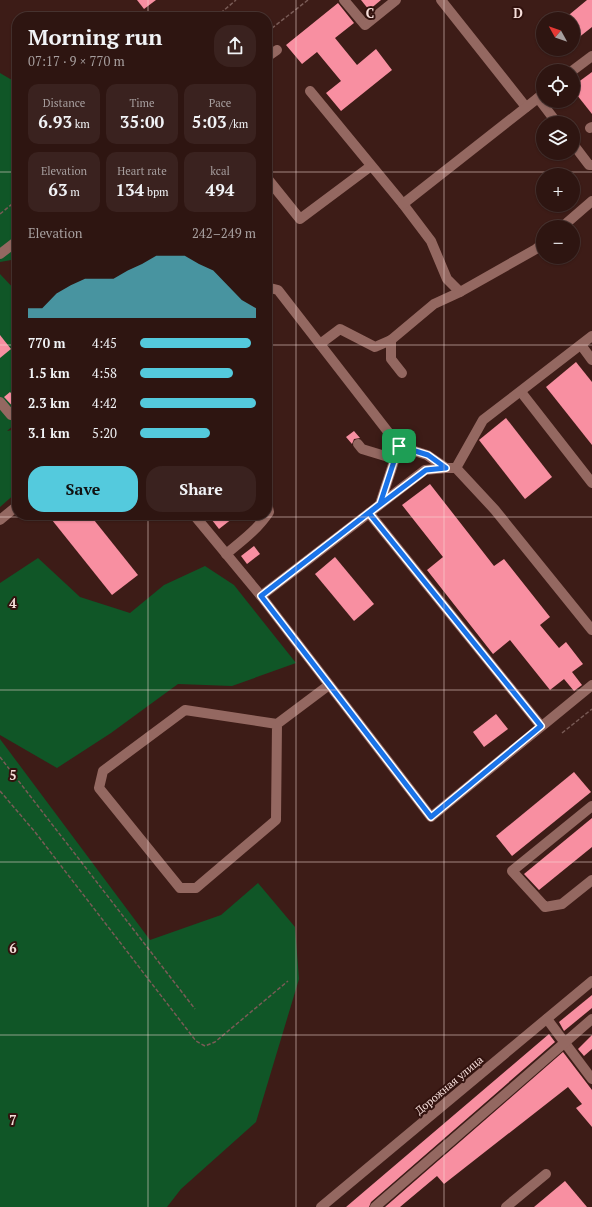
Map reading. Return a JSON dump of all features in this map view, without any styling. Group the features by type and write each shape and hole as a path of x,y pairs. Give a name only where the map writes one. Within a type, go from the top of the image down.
{"street":[{"path":"344,0 365,25 396,0"},
{"path":"441,0 526,107"},
{"path":"272,54 277,50"},
{"path":"580,65 592,56"},
{"path":"310,90 403,204 431,241 447,279 460,292"},
{"path":"403,204 536,100"},
{"path":"580,153 589,165 592,165"},
{"path":"272,184 300,219 371,166"},
{"path":"570,220 592,201"},
{"path":"0,254 12,245"},
{"path":"320,344 340,329 375,347 391,340 434,304 460,292 536,249"},
{"path":"272,288 278,290 399,446 428,455 451,468 495,510 592,630"},
{"path":"451,468 483,420 592,336"},
{"path":"391,340 391,359 402,373"},
{"path":"580,345 592,360"},
{"path":"521,392 592,482"},
{"path":"0,402 11,415"},
{"path":"358,444 362,449 395,459"},
{"path":"380,504 399,446"},
{"path":"261,596 426,470 451,468"},
{"path":"0,520 12,510"},
{"path":"369,513 541,726"},
{"path":"198,520 261,596 431,817 592,685"},
{"path":"226,554 249,536 264,520"},
{"path":"277,724 276,820 196,888 180,888 99,788 103,771 186,710 277,724 329,685"},
{"path":"592,806 512,871 545,907 562,904 592,880"},
{"name":"Дорожная улица","path":"321,1207 592,981"},
{"path":"547,1019 591,1077"},
{"path":"376,1207 592,1020"},
{"path":"506,1207 546,1174"}],"path":[{"path":"222,12 236,0"},
{"path":"272,28 308,0"},
{"path":"0,214 12,204"},
{"path":"562,733 592,709"},
{"path":"0,757 195,1009"},
{"path":"0,791 40,838 196,1041 205,1046 215,1042 288,981"}],"green space":[{"path":"0,73 12,80 12,260 0,262"},
{"path":"0,274 12,287 12,426 7,431 12,430 12,496 0,507"},
{"path":"38,558 80,597 130,613 164,585 205,566 234,585 296,663 232,686 178,684 111,733 57,768 0,735 0,583"},
{"path":"0,739 150,940 221,915 258,883 295,927 299,979 256,1122 181,1189 167,1207 0,1207"}],"building":[{"path":"137,0 156,0 144,9"},
{"path":"361,0 381,0 369,10"},
{"path":"587,0 592,0 592,27 580,36 580,12 572,12"},
{"path":"338,3 354,23 335,38 357,65 376,49 392,70 341,111 326,93 341,81 317,52 302,64 286,45"},
{"path":"592,72 592,114 580,99 580,81"},
{"path":"0,335 11,349 0,358"},
{"path":"576,362 592,382 592,445 546,387"},
{"path":"10,392 12,394 12,406 4,397"},
{"path":"506,418 552,477 525,499 479,440"},
{"path":"354,431 360,438 354,439 352,444 346,437"},
{"path":"430,484 494,566 504,559 550,617 540,625 559,648 566,642 583,664 572,672 582,685 574,691 564,679 550,690 510,640 493,654 427,570 443,557 402,505"},
{"path":"52,520 94,520 138,575 112,595"},
{"path":"212,520 231,520 219,529"},
{"path":"254,546 260,554 247,564 241,556"},
{"path":"335,557 374,604 354,621 315,574"},
{"path":"496,714 508,729 484,747 473,732"},
{"path":"574,772 591,792 512,856 496,836"},
{"path":"592,818 592,847 539,890 524,874"},
{"path":"592,995 592,1008 564,1031 559,1022"},
{"path":"549,1034 555,1042 371,1202 369,1207 346,1207"},
{"path":"592,1035 592,1049 584,1056 578,1049"},
{"path":"563,1052 592,1090 592,1127 576,1108 582,1104 568,1087 444,1184 437,1176 400,1207 385,1207"},
{"path":"565,1181 587,1207 534,1207"}],"route":[{"path":"399,446 428,455 446,468 426,470 369,513 541,726 431,817 261,596 380,504 399,446"}]}
